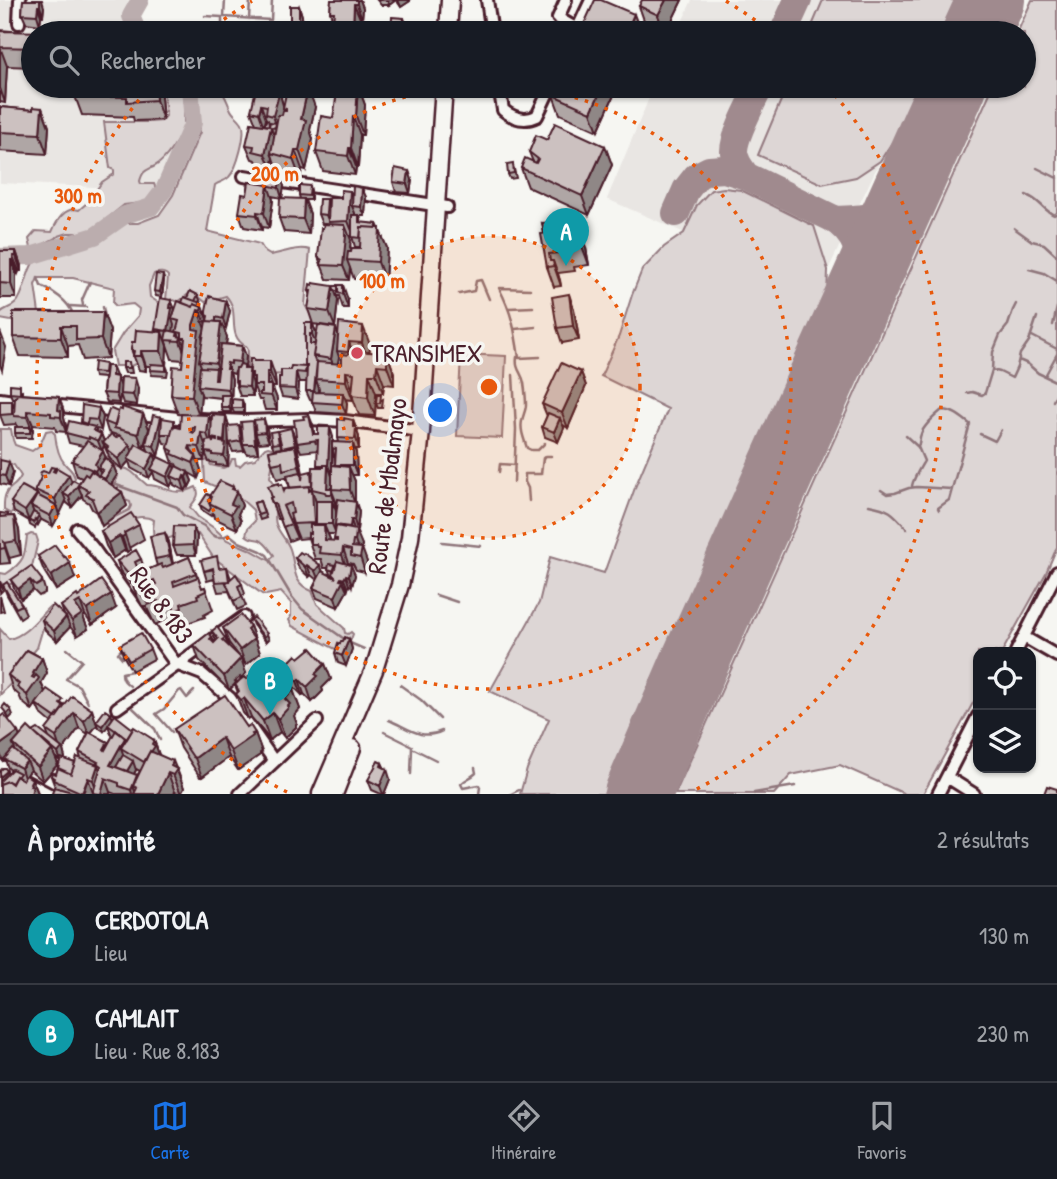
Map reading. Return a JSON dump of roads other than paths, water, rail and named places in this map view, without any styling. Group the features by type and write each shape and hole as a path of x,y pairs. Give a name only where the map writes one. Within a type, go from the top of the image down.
{"highway":[{"path":"449,21 450,0"},
{"path":"458,21 459,0"},
{"name":"Route de Mbalmayo","path":"321,794 374,670 400,585 410,538 442,206 444,98"},
{"path":"334,794 384,672 410,585 419,542 426,493 442,206 453,98"}],"street":[{"path":"19,23 20,0"},
{"path":"487,0 490,21"},
{"path":"562,21 558,18 566,0"},
{"path":"581,21 591,0"},
{"path":"501,98 503,110 510,116 529,120 537,116 545,98"},
{"path":"244,176 442,206"},
{"path":"0,399 178,418 345,421 421,430"},
{"name":"Rue 8.183","path":"76,528 176,664 202,674 230,698 274,761"},
{"path":"1019,647 1057,572"},
{"path":"117,708 243,617"},
{"path":"1024,637 1057,656"},
{"path":"240,794 317,720"},
{"path":"938,794 973,726"},
{"path":"18,777 49,794"},
{"path":"947,777 974,794"}],"waterway":[{"path":"133,21 131,16 140,0"},
{"path":"225,0 224,17 271,20 272,0"},
{"path":"249,19 250,0"},
{"path":"205,16 222,17 222,21"},
{"path":"0,257 30,256 95,236 125,215 151,207 164,190 193,123 191,98"},
{"path":"1037,168 1057,178"},
{"path":"1026,195 1054,215 1057,213"},
{"path":"1014,228 1032,241 1044,244 1057,256"},
{"path":"1029,269 1044,273 1057,281"},
{"path":"38,278 41,286 60,297 73,314"},
{"path":"459,294 474,291 476,281 481,280 489,299"},
{"path":"70,306 86,307 82,300 90,282"},
{"path":"530,289 499,288 512,322 519,358 517,357 517,365 524,383 524,438 527,448 531,450 538,450 545,443"},
{"path":"967,393 985,393 992,370 993,352 1016,304"},
{"path":"103,307 105,317"},
{"path":"509,308 533,307"},
{"path":"1053,325 1057,307"},
{"path":"992,370 1012,378 1037,317"},
{"path":"515,329 536,327"},
{"path":"1032,336 1057,349"},
{"path":"1045,376 1057,354"},
{"path":"519,358 540,357"},
{"path":"1019,360 1057,382"},
{"path":"513,375 516,429 514,482"},
{"path":"1053,401 1057,392"},
{"path":"918,447 925,427 942,410 954,413 970,424 949,500 938,508 939,510"},
{"path":"980,434 995,441 1001,430"},
{"path":"906,436 918,447 924,461 912,486"},
{"path":"529,501 525,474 541,474 543,458 551,456"},
{"path":"499,472 500,464 515,465"},
{"path":"111,483 177,507 183,515 204,526 212,535 223,537 229,534 239,542 261,551 267,555 302,609 350,643 364,649"},
{"path":"881,490 887,494 917,487 952,489"},
{"path":"869,505 891,512 907,529"},
{"path":"442,542 481,546"},
{"path":"436,595 457,602"},
{"path":"123,648 118,653 122,658 123,655"},
{"path":"67,649 82,661 66,679 79,686 88,703"},
{"path":"130,686 124,681 122,673 132,671"},
{"path":"400,685 421,700 440,719"},
{"path":"172,732 156,714 164,709 179,691 187,698 194,691"},
{"path":"133,708 155,729 160,740"},
{"path":"389,720 421,734 442,731"},
{"path":"384,732 412,746"},
{"path":"411,774 412,748 436,760"},
{"path":"475,768 476,773 461,784 463,788 479,785 479,794"},
{"path":"754,794 795,786"},
{"path":"511,794 519,790"}],"place":[{"name":"CERDOTOLA","path":"566,266"},
{"name":"TRANSIMEX","path":"357,353"},
{"name":"CAMLAIT","path":"270,715"}]}
